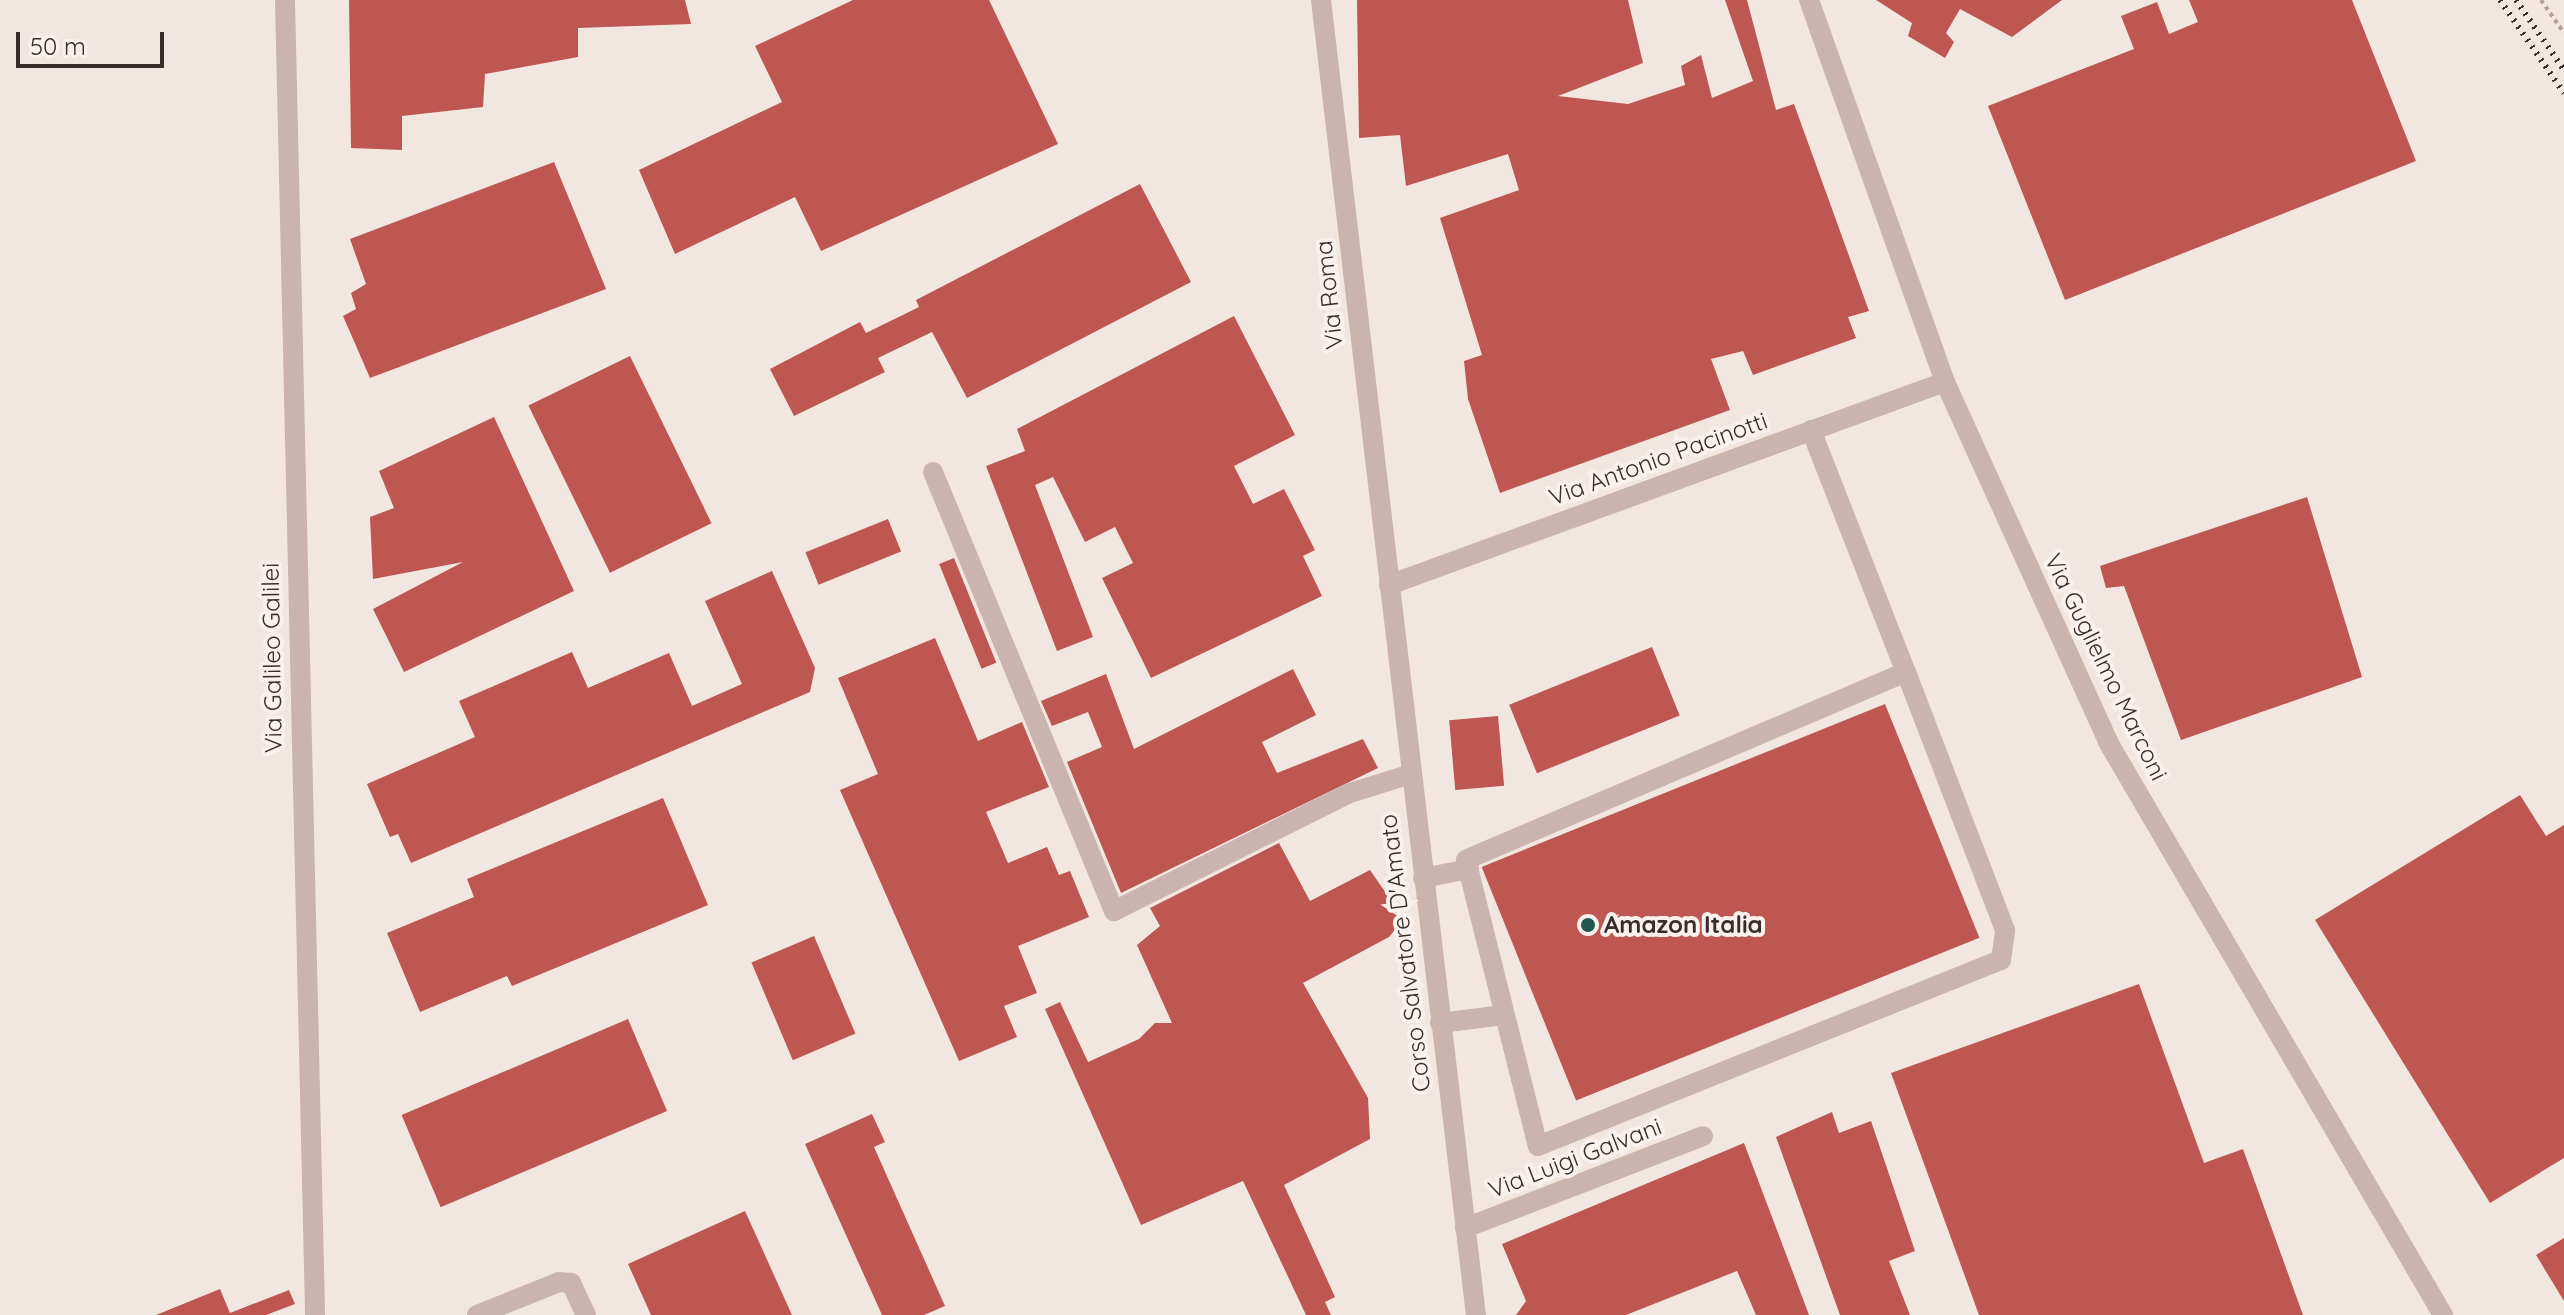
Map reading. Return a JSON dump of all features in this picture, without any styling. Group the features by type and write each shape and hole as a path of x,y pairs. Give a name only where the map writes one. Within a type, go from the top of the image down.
{"street":[{"name":"Via Galileo Galilei","path":"285,0 315,1315"},
{"name":"Via Roma","path":"1321,0 1389,585"},
{"name":"Via Guglielmo Marconi","path":"1809,0 1945,382 2108,742 2443,1315"},
{"name":"Via Antonio Pacinotti","path":"1389,585 1945,382"},
{"path":"1811,430 1906,672 2005,930 2001,960 1549,1145 1532,1138 1466,860 1906,672"},
{"path":"933,472 1114,911 1350,793 1411,774"},
{"name":"Corso Salvatore D'Amato","path":"1389,585 1476,1315"},
{"path":"1423,878 1469,869"},
{"path":"1440,1023 1503,1015"},
{"name":"Via Luigi Galvani","path":"1465,1228 1703,1136"},
{"path":"477,1315 559,1282 571,1283 586,1315"}],"path":[{"path":"2541,0 2564,33"}],"building":[{"path":"349,0 685,0 691,24 578,28 578,57 485,74 483,107 402,116 402,150 351,148"},
{"path":"853,0 989,0 1058,144 821,251 795,197 675,254 639,170 782,102 755,46"},
{"path":"1357,0 1628,0 1643,63 1558,96 1628,104 1685,85 1681,66 1701,55 1712,98 1753,81 1725,0 1747,0 1776,110 1794,104 1869,311 1848,317 1856,338 1753,375 1743,351 1711,359 1730,410 1500,493 1468,399 1464,361 1482,355 1440,218 1519,190 1508,154 1406,186 1400,135 1359,138"},
{"path":"1876,0 2062,0 2012,37 1960,9 1946,33 1954,42 1945,58 1908,36 1912,23"},
{"path":"2189,0 2352,0 2416,161 2065,300 1988,106 2134,49 2121,16 2157,2 2169,34 2198,22"},
{"path":"554,162 606,289 370,378 343,316 356,309 351,293 366,284 350,239"},
{"path":"1140,184 1191,282 967,398 932,332 878,358 885,372 794,416 770,369 860,322 866,333 919,307 916,300"},
{"path":"1234,316 1295,435 1234,466 1253,504 1284,489 1315,550 1303,556 1322,596 1151,678 1102,578 1133,563 1115,527 1085,542 1053,477 1035,485 1093,637 1057,651 986,466 1025,451 1017,429"},
{"path":"630,356 712,523 610,573 528,406"},
{"path":"494,417 574,591 404,672 373,609 463,562 373,579 370,517 394,508 379,471"},
{"path":"2307,497 2362,677 2181,740 2124,586 2106,588 2100,566"},
{"path":"888,519 901,551 819,585 805,552"},
{"path":"954,558 996,663 981,669 939,564"},
{"path":"772,571 815,668 810,692 411,863 398,834 390,837 367,784 475,737 459,701 572,652 588,688 669,653 692,706 742,684 705,601"},
{"path":"935,638 978,741 1022,722 1049,787 986,812 1008,863 1047,847 1059,875 1070,871 1089,917 1018,946 1037,993 1004,1006 1017,1037 959,1061 840,790 878,774 838,678"},
{"path":"1652,647 1680,716 1537,773 1509,705"},
{"path":"1293,669 1316,715 1262,742 1277,773 1363,739 1378,768 1121,893 1067,762 1102,747 1088,712 1052,726 1041,701 1106,674 1134,749"},
{"path":"1885,704 1979,938 1576,1101 1482,867"},
{"path":"1498,716 1504,786 1455,790 1449,720"},
{"path":"2520,795 2546,836 2564,825 2564,1158 2490,1203 2315,920"},
{"path":"663,798 708,905 512,986 507,976 420,1012 387,933 474,897 467,879"},
{"path":"1279,843 1310,901 1370,870 1397,909 1398,926 1389,937 1303,983 1368,1098 1370,1139 1284,1185 1335,1297 1325,1302 1331,1315 1306,1315 1243,1181 1141,1225 1045,1009 1060,1002 1088,1062 1139,1039 1155,1023 1172,1023 1137,945 1160,926 1150,908"},
{"path":"814,936 855,1034 793,1060 751,963"},
{"path":"2139,984 2204,1163 2243,1149 2303,1315 1979,1315 1891,1073"},
{"path":"628,1019 667,1111 441,1207 402,1115"},
{"path":"1832,1112 1839,1133 1871,1121 1915,1251 1889,1261 1910,1315 1840,1315 1776,1137"},
{"path":"872,1114 885,1142 874,1147 945,1306 924,1315 882,1315 805,1144"},
{"path":"1744,1143 1809,1315 1756,1315 1737,1271 1626,1315 1516,1315 1526,1301 1502,1244"},
{"path":"745,1211 792,1315 651,1315 628,1264"},
{"path":"2564,1238 2564,1301 2536,1255"},
{"path":"220,1289 230,1313 289,1290 295,1304 266,1315 156,1315"}],"railway":[{"path":"2500,0 2564,93"},
{"path":"2516,0 2564,70"}],"place":[{"name":"Amazon Italia","path":"1588,925"}]}
